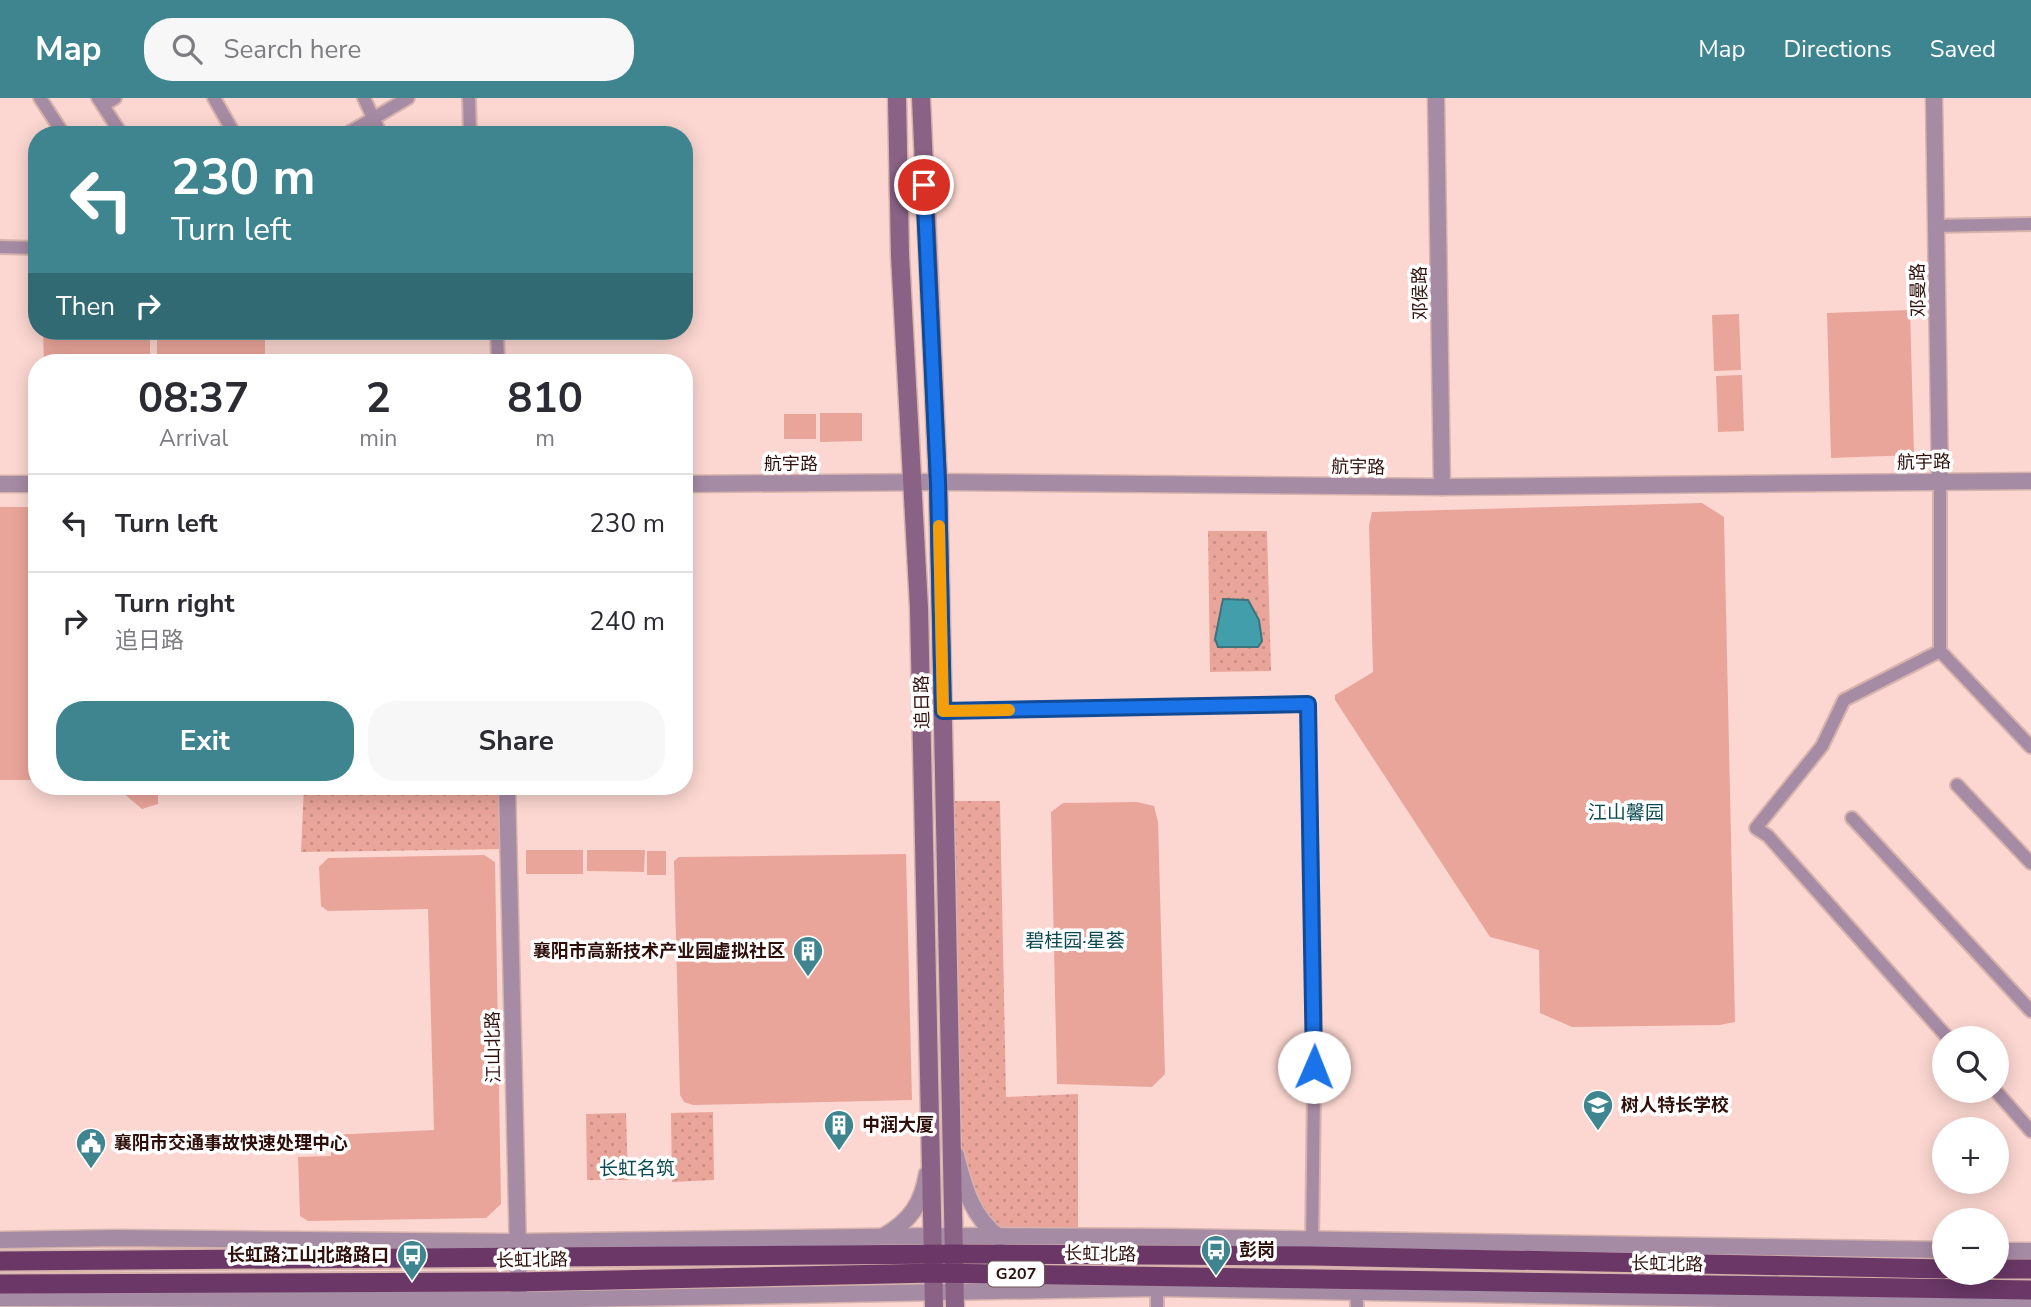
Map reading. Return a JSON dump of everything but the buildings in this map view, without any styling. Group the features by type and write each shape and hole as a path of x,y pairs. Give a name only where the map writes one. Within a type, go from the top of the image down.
{"highway":[{"name":"长虹北路","path":"955,1273 1056,1255 1312,1248 1932,1269"},
{"name":"长虹北路","path":"0,1261 517,1250 933,1255 955,1273 1356,1293 1949,1299 2031,1290"},
{"name":"长虹北路","path":"0,1284 519,1296 933,1255"},
{"path":"2009,1269 2031,1269"}],"main road":[{"name":"追日路","path":"897,98 900,255 915,483 934,1300"},
{"name":"追日路","path":"921,98 938,482 955,1273"}],"street":[{"path":"40,98 58,126"},
{"path":"115,98 100,102 116,126"},
{"path":"214,98 230,126"},
{"path":"363,98 377,126"},
{"path":"360,126 408,98"},
{"path":"469,98 470,126"},
{"name":"邓侯路","path":"1436,98 1442,488"},
{"name":"邓曼路","path":"1934,98 1940,481"},
{"path":"1936,226 2031,224"},
{"path":"0,247 28,248"},
{"path":"1940,481 1940,651 2031,747"},
{"name":"航宇路","path":"693,484 938,482 1442,488 2031,481"},
{"path":"0,484 28,484"},
{"path":"1937,1026 1768,836 1756,828 1822,746 1844,700 1940,651"},
{"path":"943,711 1308,704 1315,1013 1312,1248"},
{"path":"1956,785 2031,863"},
{"name":"江山北路","path":"507,795 519,1296"},
{"path":"1852,818 2031,1011"},
{"path":"2006,1103 2031,1131"},
{"path":"953,1139 966,1195 980,1219 998,1237 1011,1245 1056,1255"},
{"path":"848,1255 882,1237 914,1214 924,1191 931,1144"},
{"path":"0,1240 116,1238 517,1250 882,1237 933,1255"},
{"path":"0,1298 667,1295 934,1300 955,1273 998,1237 1312,1248 1932,1250"},
{"path":"2009,1251 2031,1251"},
{"path":"955,1273 1157,1288 1356,1293"},
{"path":"1157,1288 1157,1307"},
{"path":"1949,1299 2031,1301"}],"shaded area":[{"path":"1910,310 1914,455 1831,458 1827,313"},
{"path":"1739,314 1741,370 1714,371 1712,315"},
{"path":"43,340 150,340 150,354 44,354"},
{"path":"157,340 265,340 265,354 157,354"},
{"path":"1742,375 1744,431 1718,432 1716,376"},
{"path":"820,413 862,413 862,441 820,442"},
{"path":"784,414 816,414 816,439 784,439"},
{"path":"1702,503 1724,517 1735,1022 1720,1025 1572,1027 1540,1013 1539,950 1490,937 1335,700 1335,695 1373,672 1369,525 1372,512"},
{"path":"0,507 28,507 28,780 0,780"},
{"path":"1208,531 1267,531 1271,671 1210,672"},
{"path":"126,795 158,795 158,804 142,809"},
{"path":"304,795 507,795 508,849 301,852"},
{"path":"945,801 1000,801 1006,1097 1078,1094 1078,1237 998,1237 980,1219 952,1139"},
{"path":"1137,802 1154,806 1158,822 1165,1074 1152,1087 1057,1084 1051,812 1063,803"},
{"path":"526,850 583,850 583,874 526,874"},
{"path":"587,850 645,850 644,872 587,871"},
{"path":"647,851 666,851 666,875 647,875"},
{"path":"906,854 912,1100 693,1105 684,1102 680,1095 674,861 679,857"},
{"path":"484,855 495,862 501,1204 486,1218 308,1221 300,1216 298,1157 331,1156 331,1135 434,1130 428,909 328,911 321,906 319,867 328,858"},
{"path":"713,1112 714,1180 672,1182 671,1113"},
{"path":"626,1113 628,1180 587,1180 586,1114"}],"water":[{"path":"1223,599 1248,600 1259,620 1262,641 1258,647 1218,647 1215,639"}],"slow traffic":[{"path":"939,526 943,711 1009,710"}],"place":[{"name":"襄阳市高新技术产业园虚拟社区","path":"808,978"},
{"name":"树人特长学校","path":"1598,1132"},
{"name":"中润大厦","path":"839,1152"},
{"name":"襄阳市交通事故快速处理中心","path":"91,1170"},
{"name":"彭岗","path":"1216,1277"},
{"name":"长虹路江山北路路口","path":"412,1282"}],"district":[{"name":"江山馨园","path":"1626,813"},
{"name":"碧桂园·星荟","path":"1075,941"},
{"name":"长虹名筑","path":"637,1169"}],"route":[{"path":"924,185 938,482 943,711 1308,704 1314,1067"}]}
